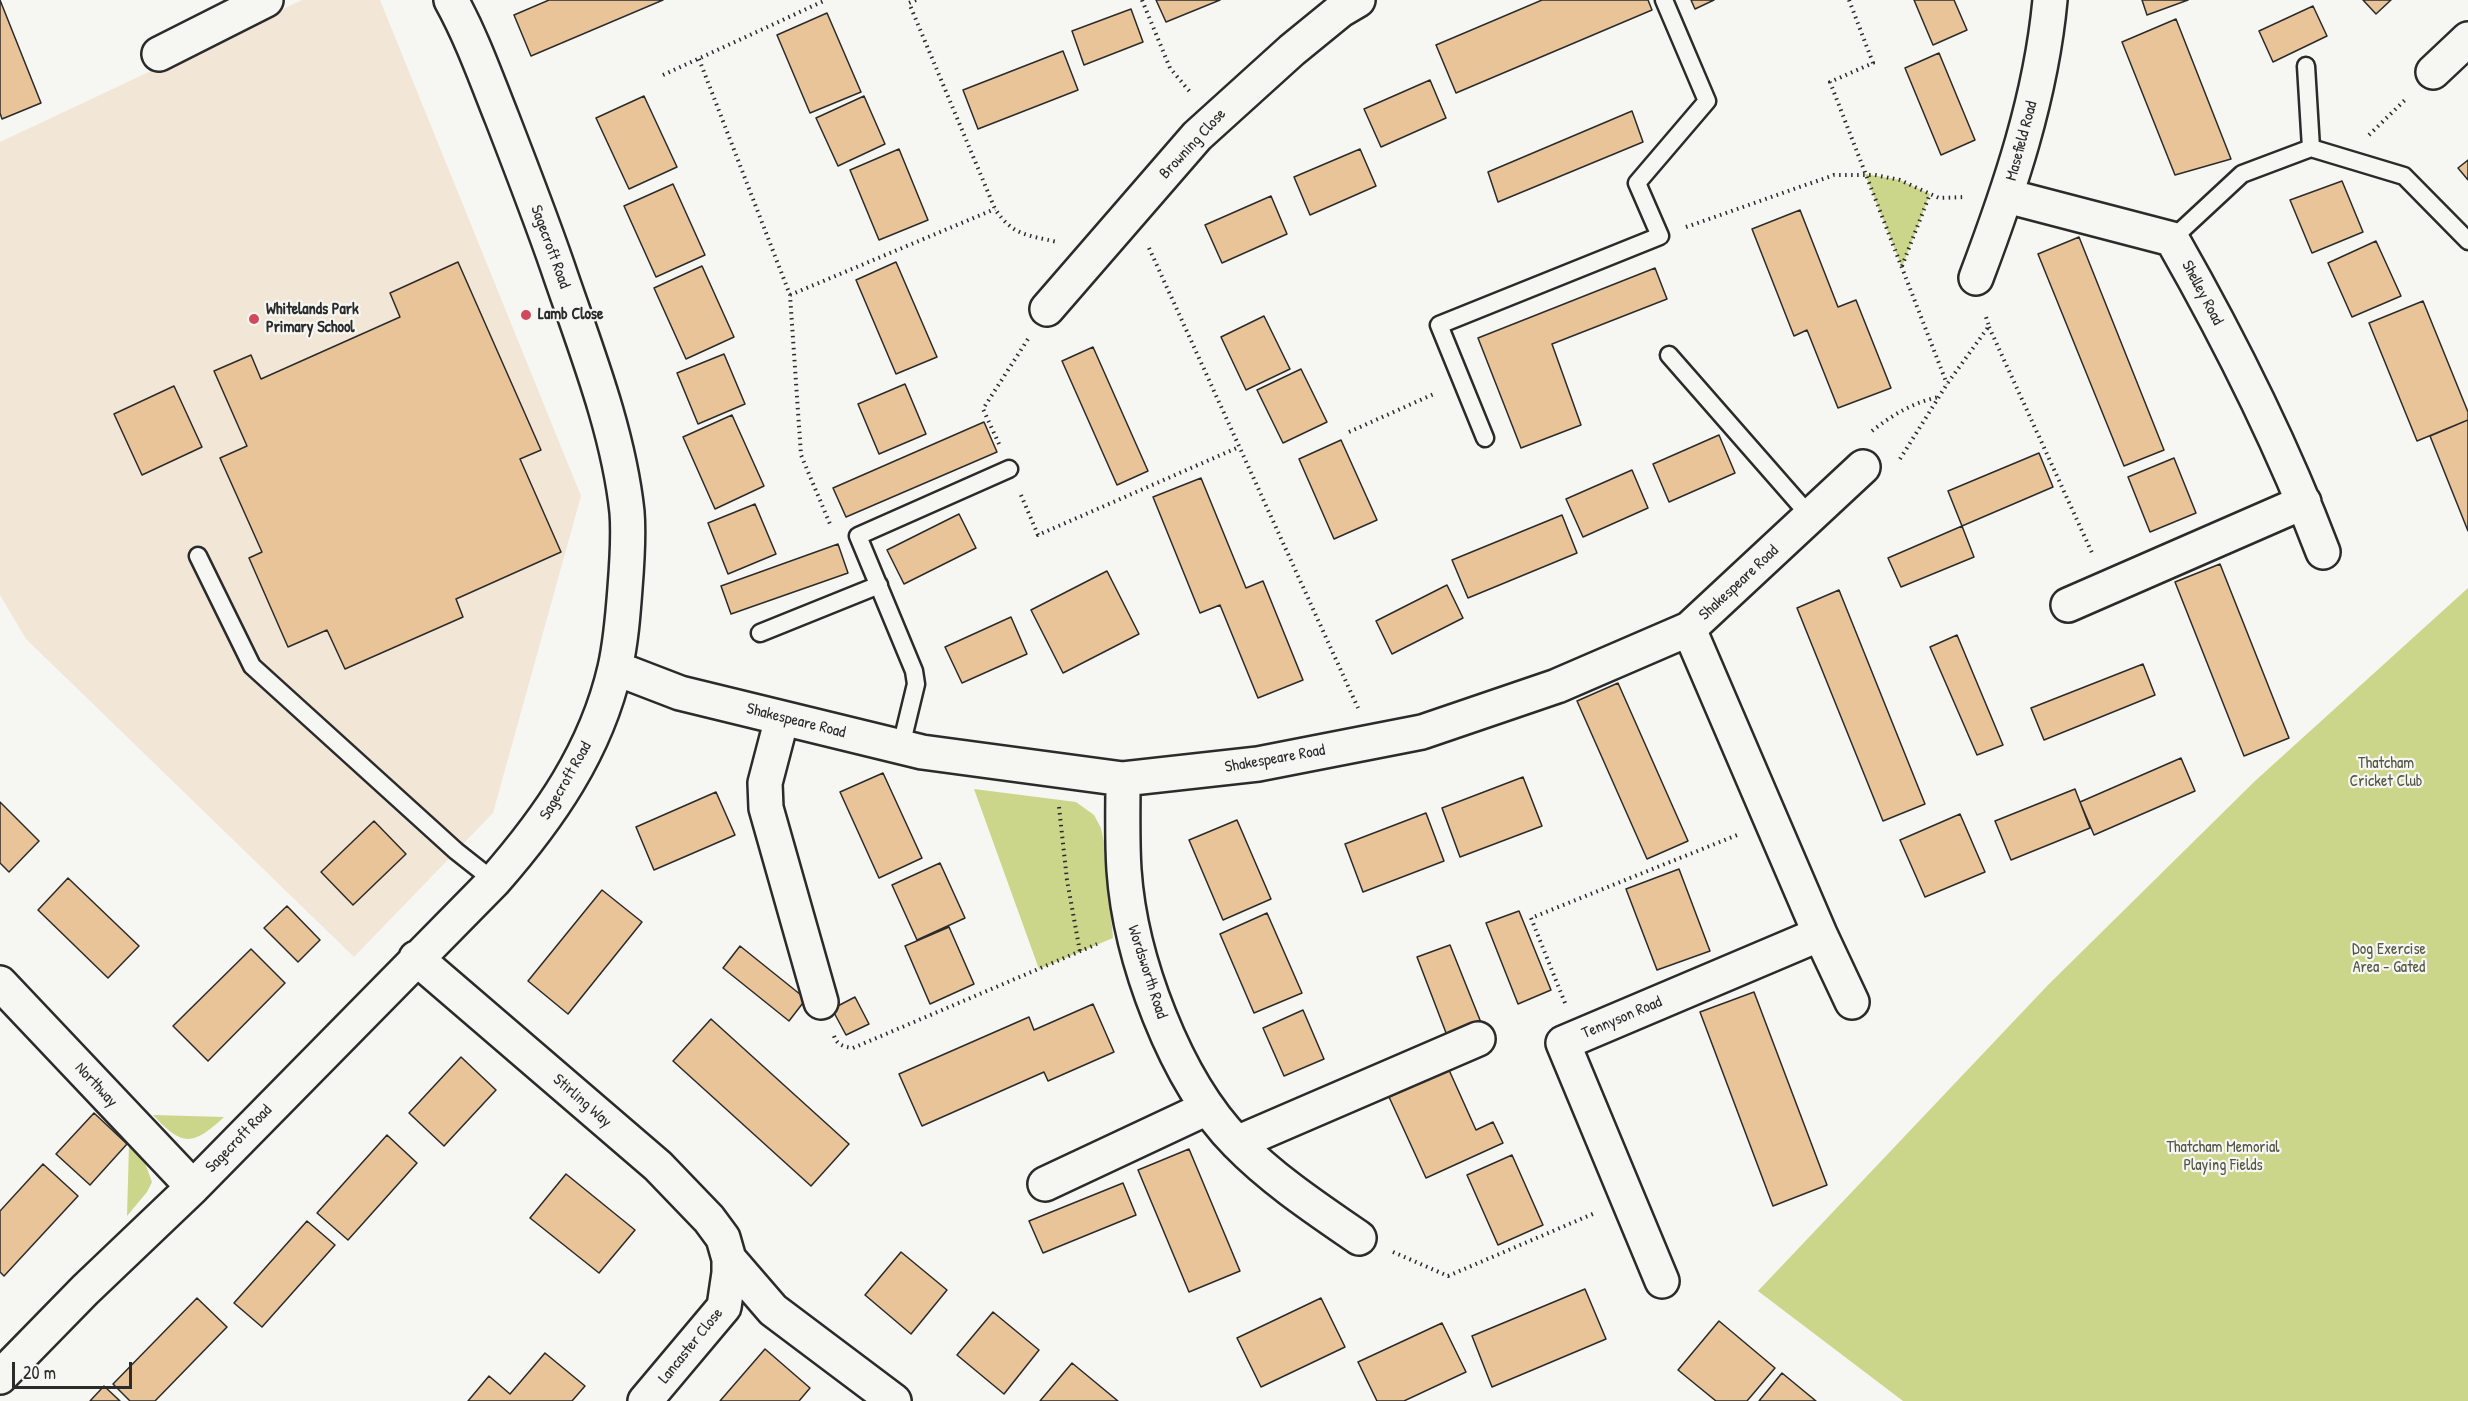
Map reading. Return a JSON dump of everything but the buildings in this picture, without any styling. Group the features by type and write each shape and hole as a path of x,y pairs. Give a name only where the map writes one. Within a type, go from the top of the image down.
{"street":[{"path":"159,54 266,0"},
{"name":"Sagecroft Road","path":"0,1377 85,1290 193,1187 494,881 539,828 580,764 600,716 615,668 627,566 627,513 610,427 592,367 539,214 468,30 451,0"},
{"name":"Browning Close","path":"1047,309 1197,136 1319,27 1358,0"},
{"name":"Masefield Road","path":"1976,278 2007,196 2033,105 2044,55 2050,0"},
{"path":"2433,72 2468,39"},
{"path":"2007,196 2172,239"},
{"name":"Shelley Road","path":"2172,239 2212,309 2304,502 2324,552"},
{"name":"Shakespeare Road","path":"615,668 680,693 922,752 1123,779 1258,764 1422,732 1557,686 1689,630 1863,467"},
{"path":"2068,605 2304,502"},
{"path":"1689,630 1820,934 1852,1002"},
{"path":"782,718 765,783 766,808 821,1002"},
{"name":"Wordsworth Road","path":"1123,779 1124,870 1133,930 1160,1015 1181,1062 1207,1108 1237,1143 1301,1199 1359,1238"},
{"name":"Tennyson Road","path":"1662,1281 1563,1043 1820,934"},
{"name":"Stirling Way","path":"416,958 658,1166 709,1219 723,1238 729,1272 772,1310 894,1401"},
{"name":"Northway","path":"0,983 193,1187"},
{"path":"1237,1143 1478,1040"},
{"path":"1045,1184 1207,1108"},
{"name":"Lancaster Close","path":"645,1401 724,1308 729,1272"}],"lane":[{"path":"1485,438 1439,325 1660,236 1637,183 1707,101 1664,0"},
{"path":"2306,66 2311,148"},
{"path":"2172,239 2242,174 2311,148 2404,176 2468,241"},
{"path":"1669,355 1810,516"},
{"path":"901,746 916,684 914,671 858,536 1009,469"},
{"path":"198,556 252,666 456,851 494,881"},
{"path":"760,633 879,585"}],"path":[{"path":"663,75 826,0"},
{"path":"916,0 909,1 995,209 1004,222 1014,231 1095,253"},
{"path":"1142,0 1170,68 1188,90 1217,117"},
{"path":"1849,0 1873,63 1830,82 1947,384"},
{"path":"699,59 790,295 801,455 831,525"},
{"path":"2345,159 2433,72"},
{"path":"1660,236 1834,175 1865,174 1900,180 1939,198 2007,196"},
{"path":"1902,267 1930,194"},
{"path":"790,295 995,209"},
{"path":"1132,211 1373,741"},
{"path":"1976,278 1989,326 2108,588"},
{"path":"1047,309 983,409 1038,535 1239,447"},
{"path":"1863,467 1884,483 1947,384 1989,326"},
{"path":"1349,432 1463,382"},
{"path":"1871,432 1900,411 1923,400 1939,397"},
{"path":"1055,770 1066,880 1080,952"},
{"path":"1579,1037 1531,918 1772,821"},
{"path":"821,1002 836,1041 843,1046 853,1048 1133,930"},
{"path":"1359,1238 1448,1276 1628,1199"}],"shaded area":[{"name":"Whitelands Park Primary School","path":"302,0 380,0 581,496 493,813 354,957 26,639 0,595 0,142"}],"green space":[{"path":"1865,174 1900,180 1930,194 1902,267"},
{"name":"Thatcham Memorial Playing Fields","path":"2468,588 2468,1401 1903,1401 1758,1291 2048,985 2255,781"},
{"path":"974,789 1076,802 1094,815 1101,828 1105,847 1113,938 1039,969"},
{"path":"153,1115 224,1117 203,1134 187,1139 172,1133"},
{"path":"129,1146 145,1163 152,1182 147,1192 127,1216"}],"place":[{"name":"Lamb Close","path":"526,315"},
{"name":"Whitelands Park Primary School","path":"254,319"}],"park label":[{"name":"Thatcham Cricket Club","path":"2386,773"},
{"name":"Dog Exercise Area - Gated","path":"2389,959"}]}
